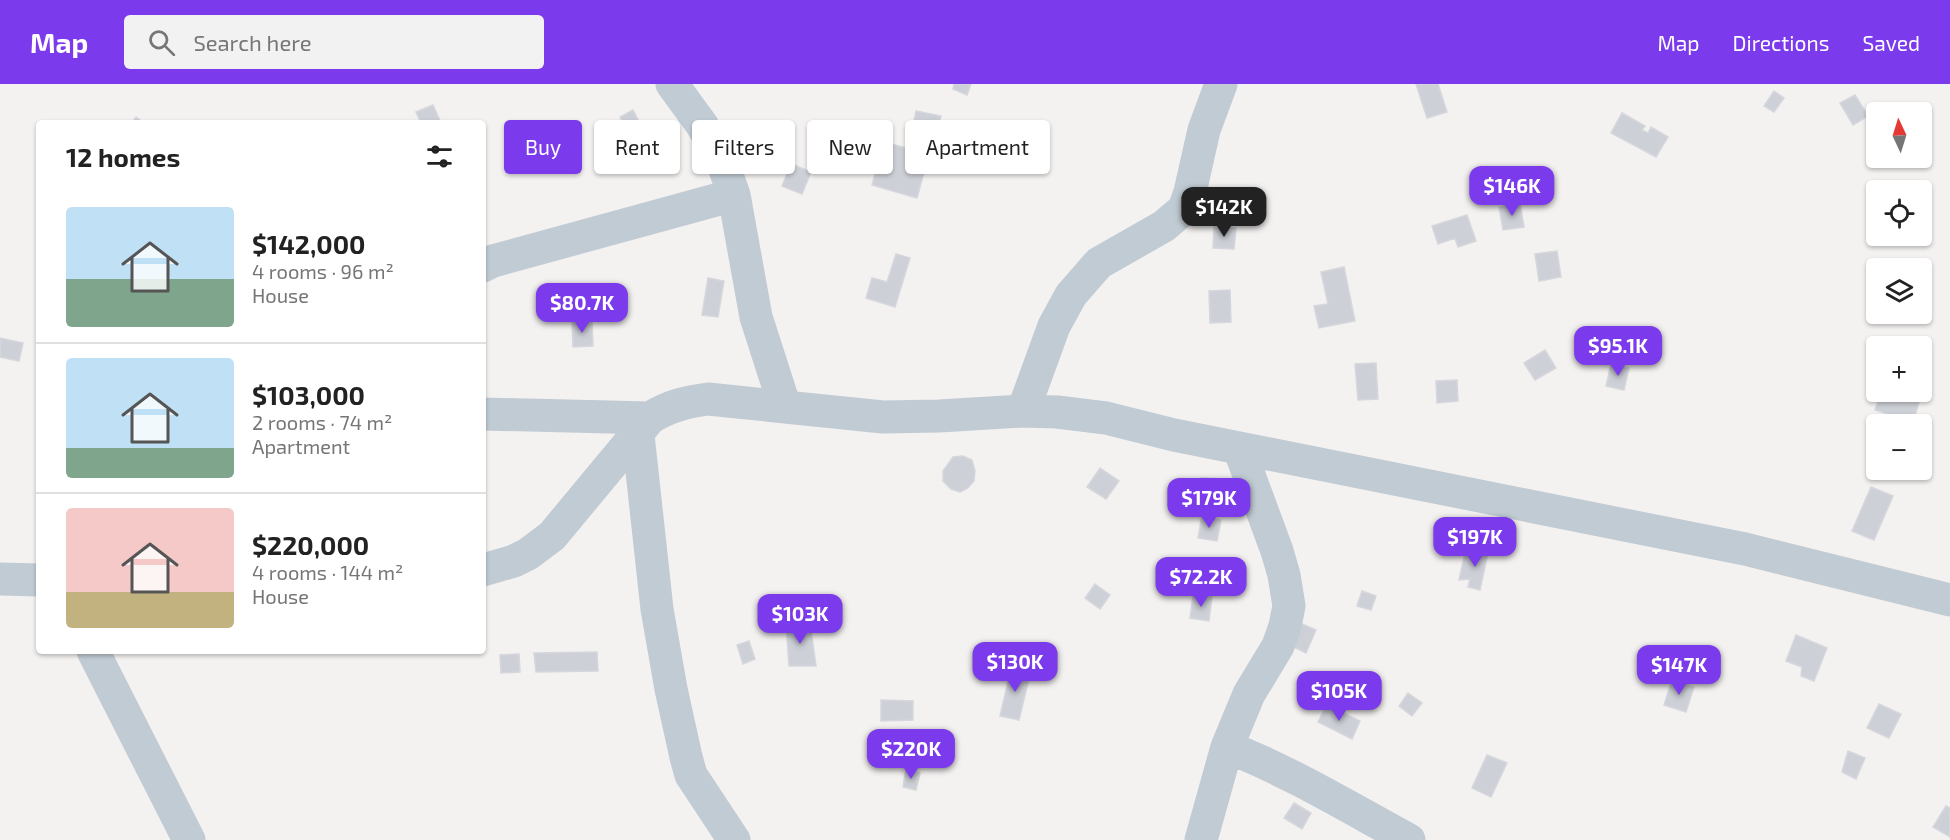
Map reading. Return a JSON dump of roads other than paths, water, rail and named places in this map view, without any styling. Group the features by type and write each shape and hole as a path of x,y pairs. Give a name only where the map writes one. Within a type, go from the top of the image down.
{"street":[{"path":"672,84 702,125 722,161 734,195 756,317 785,407"},
{"path":"1023,411 1054,326 1071,295 1099,263 1164,226 1184,209 1204,130 1221,84"},
{"path":"486,265 734,195"},
{"path":"486,569 514,561 528,554 552,536 644,427 664,409 688,401 708,399 883,417 1023,411 1106,418 1239,448 1745,549 1950,600"},
{"path":"486,414 644,427"},
{"path":"644,427 657,609 671,689 691,775 734,840"},
{"path":"1201,840 1227,747 1249,694 1278,646 1289,606 1277,551 1239,448"},
{"path":"0,579 36,580"},
{"path":"95,654 189,840"},
{"path":"1227,747 1284,773 1409,840"}]}
